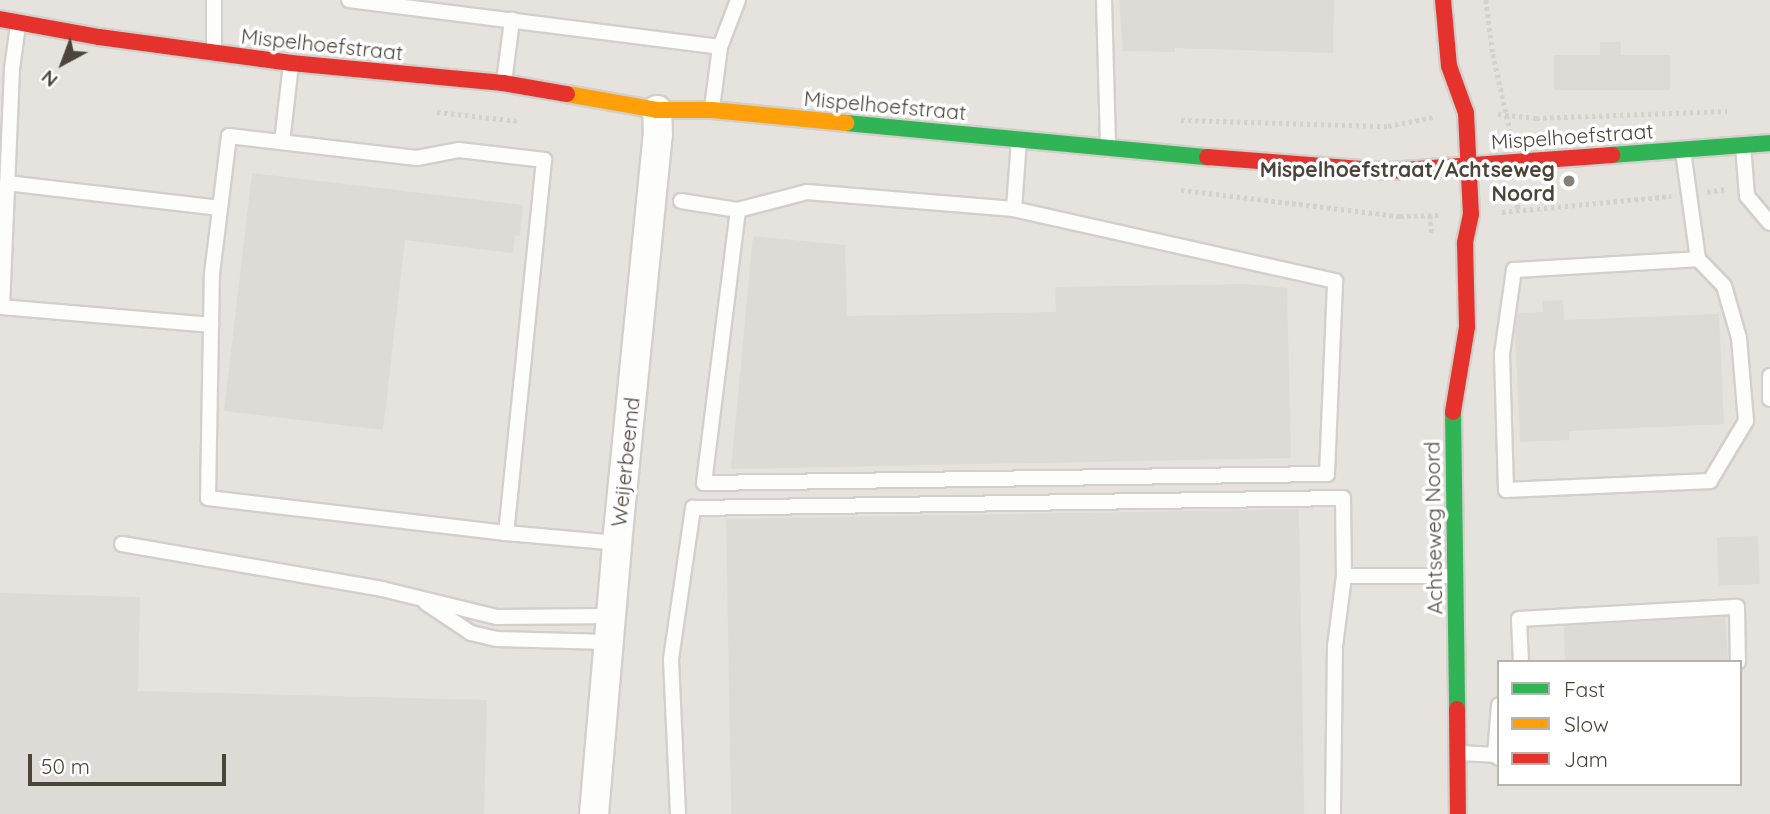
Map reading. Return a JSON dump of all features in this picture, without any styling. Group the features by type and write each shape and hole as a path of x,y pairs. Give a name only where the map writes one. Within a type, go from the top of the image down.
{"street":[{"name":"Achtseweg Noord","path":"1443,0 1449,65 1444,116"},
{"name":"Mispelhoefstraat","path":"0,19 291,63 503,83 657,110 712,110 1390,171 1770,143"},
{"name":"Achtseweg Noord","path":"1449,65 1466,114 1471,214 1465,243 1467,327 1453,404 1458,814"},
{"name":"Weijerbeemd","path":"594,814 617,543 658,135 657,110"},
{"name":"Achtseweg Noord","path":"1451,215 1465,243"}],"lane":[{"path":"214,0 214,53"},
{"path":"349,0 720,47"},
{"path":"712,110 720,47 738,0"},
{"path":"1104,0 1109,90 1108,147"},
{"path":"503,83 512,20"},
{"path":"19,23 12,69 2,307 211,325"},
{"path":"282,142 291,63"},
{"path":"506,533 544,160 458,150 417,158 229,136 212,274 208,498 506,533 617,543"},
{"path":"1014,209 1019,138"},
{"path":"1743,145 1747,196 1770,223"},
{"path":"1683,150 1698,260 1724,286 1739,338 1746,421 1710,481 1506,490 1502,354 1514,270 1698,260"},
{"path":"7,183 220,208"},
{"path":"681,201 738,210 807,192 1014,209 1335,281 1327,474 704,483 738,210"},
{"path":"1770,376 1770,399"},
{"path":"678,814 671,659 693,508 1343,498 1344,576 1335,646 1333,814"},
{"path":"122,544 419,598 498,617 610,629"},
{"path":"1344,576 1455,576"},
{"path":"419,598 471,633 497,639 610,629"},
{"path":"1521,660 1519,619 1737,607 1738,660"},
{"path":"1457,753 1497,756"}],"path":[{"path":"1486,0 1493,54 1516,161 1518,211"},
{"name":"Mispelhoefstraat","path":"1466,114 1507,114 1536,118 1729,111"},
{"path":"1179,120 1388,126 1416,118 1444,116"}],"shaded area":[{"path":"0,0 1770,0 1770,814 0,814"}],"building":[{"path":"1119,0 1334,0 1333,53 1175,48 1175,52 1123,51"},
{"path":"1600,42 1621,42 1621,55 1670,55 1670,90 1554,90 1554,55 1600,55"},
{"path":"252,173 523,205 520,236 515,235 513,253 405,240 383,430 224,411"},
{"path":"753,236 845,245 847,316 1056,312 1055,287 1244,284 1287,288 1291,458 731,469"},
{"path":"1563,300 1564,320 1719,314 1724,424 1569,431 1569,440 1520,442 1515,332 1518,313 1543,312 1542,301"},
{"path":"1299,509 1304,814 731,814 726,519"},
{"path":"1758,536 1760,584 1719,585 1717,537"},
{"path":"0,593 140,597 138,691 487,700 484,814 0,814"},
{"path":"1725,617 1728,660 1565,660 1564,626"}],"traffic: fast":[{"path":"846,123 1207,157"},
{"path":"1612,155 1770,143"},
{"path":"1453,412 1457,709"}],"traffic: slow":[{"path":"567,94 657,110 712,110 846,123"}],"traffic: jam":[{"path":"1443,0 1449,66 1466,113 1471,214 1465,243 1467,327 1453,412"},
{"path":"0,19 99,37 291,63 503,83 567,94"},
{"path":"1207,157 1390,171 1612,155"},
{"path":"1457,709 1458,814"}],"place":[{"name":"Mispelhoefstraat/Achtseweg Noord","path":"1569,181"}]}
